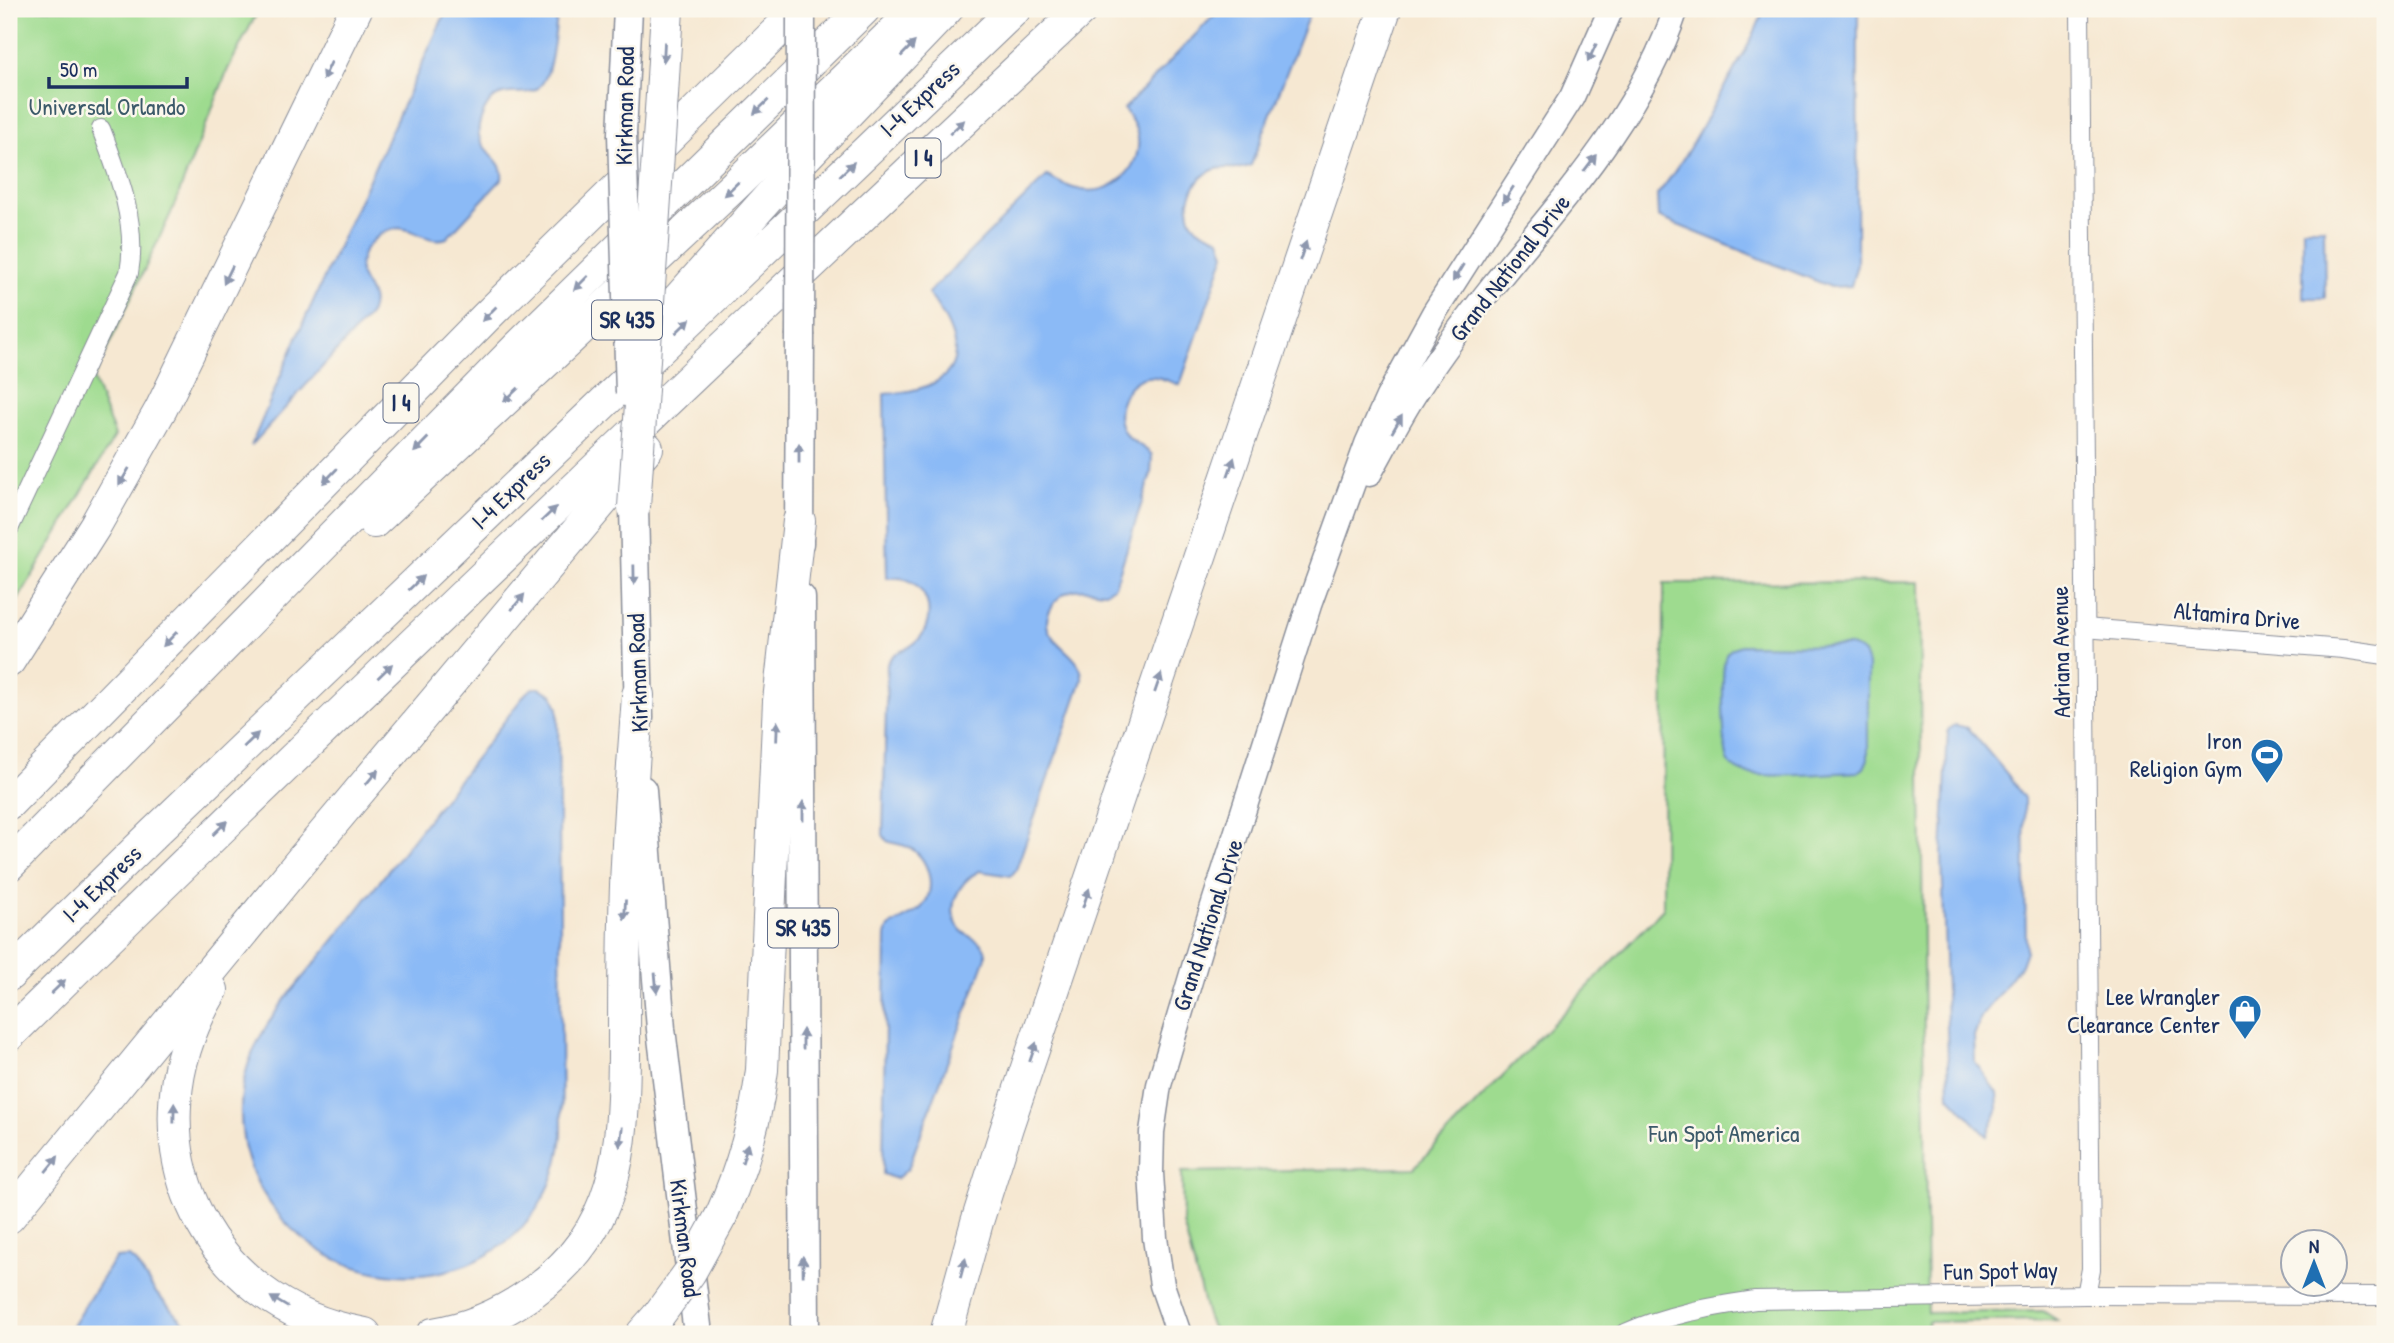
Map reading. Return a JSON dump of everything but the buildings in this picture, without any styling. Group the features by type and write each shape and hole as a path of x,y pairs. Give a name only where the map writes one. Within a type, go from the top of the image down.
{"highway":[{"path":"9,662 95,526 161,409 356,9"},
{"path":"634,507 667,9"},
{"name":"I 4","path":"9,803 478,325 800,9"},
{"path":"9,865 517,348 864,9"},
{"path":"45,828 733,187 917,9"},
{"path":"492,509 759,207 947,9"},
{"name":"I-4 Express","path":"9,975 1015,9"},
{"name":"I 4","path":"9,1035 764,308 1082,9"},
{"path":"946,1334 976,1222 1007,1126 1385,9"},
{"path":"9,1217 300,862 764,308"},
{"path":"650,1325 690,1272 721,1216 741,1167 760,1087 779,701 799,521"},
{"path":"433,1334 466,1326 512,1306 547,1280 587,1235 611,1186 622,1128 625,919 638,695"},
{"path":"300,862 228,965 196,1020 181,1059 176,1087 173,1116 177,1154 190,1199 205,1229 244,1276 268,1296 306,1317 365,1334"}],"main road":[{"name":"Kirkman Road","path":"628,9 622,134 638,695 647,862 659,1007 698,1334"},
{"name":"SR 435","path":"800,9 799,521 803,683 802,1196 805,1334"}],"street":[{"name":"Grand National Drive","path":"1179,1334 1163,1285 1156,1238 1151,1173 1152,1132 1159,1085 1309,605 1367,444 1388,397 1434,313 1572,97 1611,9"},
{"name":"Grand National Drive","path":"1339,526 1417,390 1491,289 1556,210 1619,124 1656,58 1676,9"},
{"name":"Adriana Avenue","path":"2080,9 2091,1269 2086,1295"},
{"path":"9,529 130,273 132,256 129,223 120,177 101,129"},
{"name":"Altamira Drive","path":"2085,628 2343,649 2385,655"},
{"name":"Fun Spot Way","path":"1623,1334 1668,1317 1712,1306 1755,1300 2086,1295 2385,1296"}],"green space":[{"name":"Universal Orlando","path":"9,9 259,9 228,69 171,213 93,379 115,436 9,615"},
{"name":"Fun Spot America","path":"1919,582 1927,1313 2043,1311 2057,1320 1928,1322 1928,1334 1215,1334 1207,1316 1183,1223 1182,1172 1414,1168 1663,909 1664,583"}],"water":[{"path":"447,9 558,9 550,62 544,81 532,91 501,94 493,99 480,122 480,140 499,164 502,179 447,238 438,240 396,228 387,231 369,245 362,256 360,268 372,299 370,314 251,446 300,330"},
{"path":"1220,9 1311,9 1251,165 1213,170 1200,180 1191,194 1191,219 1197,228 1220,239 1225,254 1180,385 1147,377 1127,390 1120,405 1123,430 1129,438 1152,455 1151,474 1115,586 1105,592 1072,590 1060,596 1048,616 1047,627 1081,669 1082,680 1016,870 1011,876 979,871 965,882 956,896 953,913 955,921 964,933 984,947 986,957 908,1169 896,1179 883,1174 886,935 889,927 921,908 929,893 930,884 926,866 921,858 905,846 887,841 883,835 887,664 895,654 922,635 928,608 924,595 913,582 887,578 884,394 930,385 944,376 953,364 955,350 952,334 928,293 1047,176 1073,188 1094,191 1116,183 1132,167 1138,145 1137,133 1124,109"},
{"path":"1764,9 1858,9 1857,264 1851,286 1831,287 1658,217 1657,195 1696,136 1749,44"},
{"path":"2303,228 2324,228 2325,298 2303,298"},
{"path":"1741,645 1849,646 1862,652 1868,665 1868,759 1864,768 1858,772 1779,776 1749,774 1732,767 1728,760 1725,739 1724,672 1727,653"},
{"path":"533,688 540,688 553,695 558,708 562,1135 549,1186 523,1226 488,1254 446,1271 400,1275 354,1267 311,1245 274,1209 263,1193 245,1148 241,1110 245,1074 255,1046 287,996 338,935 526,693"},
{"path":"1955,725 1968,728 2024,798 2026,951 2021,965 1981,1017 1974,1036 1975,1062 1997,1093 1998,1108 1987,1136 1949,1096 1942,854 1948,730"},
{"path":"129,1257 157,1294 195,1334 67,1334 111,1264 116,1258"}],"place":[{"name":"Iron Religion Gym","path":"2267,785"},
{"name":"Lee Wrangler Clearance Center","path":"2245,1041"}]}
